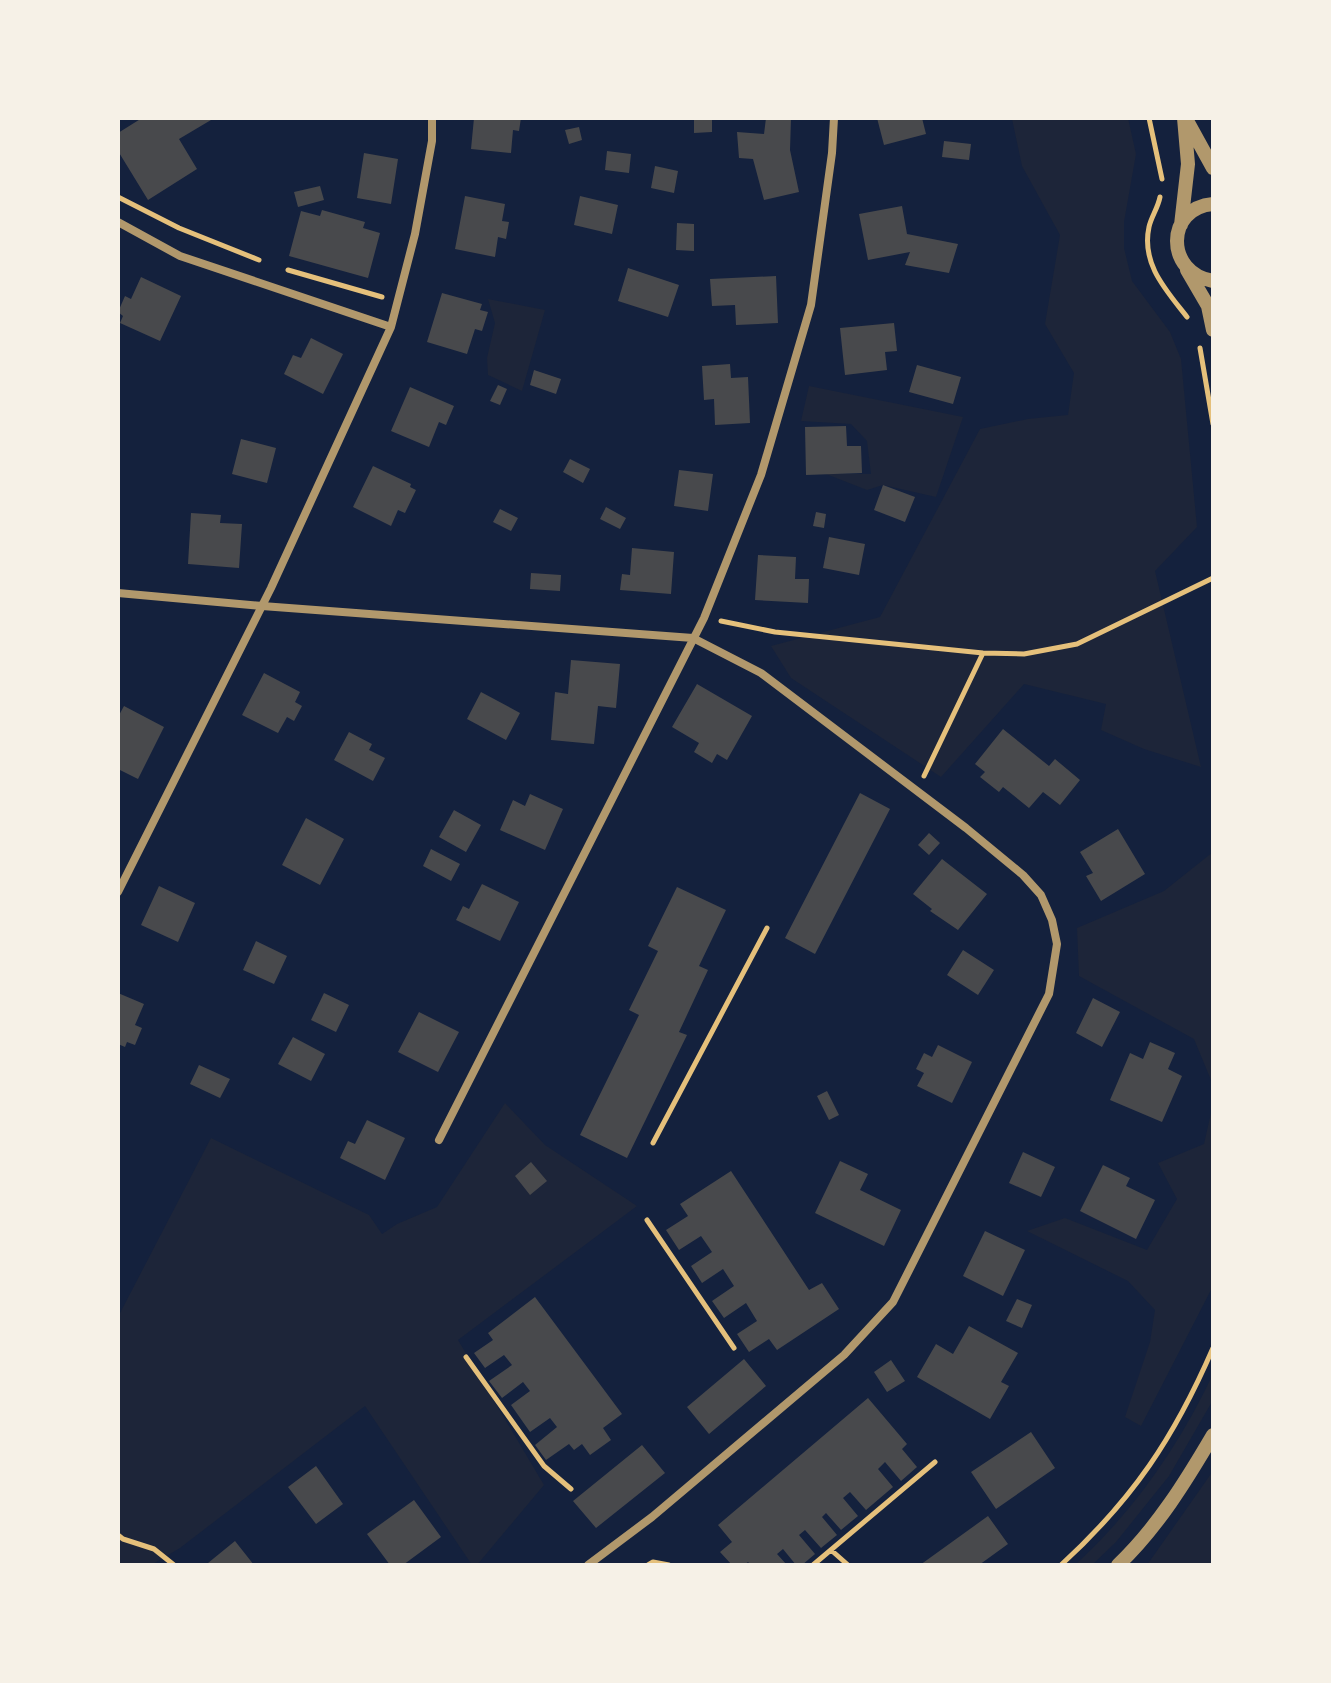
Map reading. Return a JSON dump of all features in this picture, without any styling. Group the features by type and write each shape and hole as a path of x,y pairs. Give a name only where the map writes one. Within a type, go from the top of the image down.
{"street":[{"path":"118,892 262,606 391,327 415,234 432,141 432,118"},
{"path":"439,1140 704,618 767,459 811,305 834,118"},
{"path":"1185,118 1213,168"},
{"path":"1185,118 1188,164 1177,246 1208,306 1213,330"},
{"path":"1181,226 1191,212 1213,204"},
{"path":"118,222 180,256 391,327"},
{"path":"1185,266 1201,278 1213,281"},
{"path":"118,593 693,638 761,673 1023,875 1041,895 1052,920 1057,944 1049,994 893,1302 844,1355 652,1517 588,1565"},
{"path":"1118,1565 1183,1487 1213,1435"}],"path":[{"path":"118,197 179,228 269,264"},
{"path":"283,268 398,302"},
{"path":"704,618 775,632 983,653 1024,654 1077,644 1213,578"},
{"path":"917,791 983,653"},
{"path":"653,1143 767,928"},
{"path":"647,1220 734,1348"},
{"path":"1061,1565 1101,1529 1152,1464 1192,1396 1213,1348"},
{"path":"466,1357 544,1466 571,1489"},
{"path":"813,1565 935,1462"},
{"path":"118,1535 154,1549 174,1565"},
{"path":"831,1550 848,1565"},
{"path":"648,1565 653,1562 669,1565"}],"shaded area":[{"path":"1128,118 1136,154 1124,222 1124,248 1132,281 1170,332 1181,359 1197,527 1155,571 1201,767 1144,749 1101,730 1106,704 1024,684 941,777 791,678 771,646 880,617 980,429 1068,415 1074,373 1045,324 1060,235 1022,166 1012,119"},
{"path":"488,299 545,310 522,391 488,375 487,358 495,323"},
{"path":"809,386 963,417 936,497 883,485 867,490 826,474 871,474 867,441 851,424 801,421"},
{"path":"1213,852 1213,1085 1194,1039 1079,976 1077,928 1164,891"},
{"path":"505,1103 545,1145 637,1206 458,1340 544,1485 477,1565 472,1565 365,1406 180,1548 151,1565 118,1565 118,1317 211,1138 369,1215 382,1234 437,1207"},
{"path":"1213,1104 1213,1286 1141,1426 1125,1417 1150,1342 1155,1310 1128,1281 1027,1231 1065,1218 1147,1250 1177,1199 1158,1163 1204,1144"},
{"path":"1213,1374 1213,1400 1169,1476 1116,1542 1092,1565 1075,1565 1136,1500 1170,1452"},
{"path":"1213,1471 1213,1565 1147,1565"}],"building":[{"path":"142,118 211,120 179,139 197,169 148,200 118,151 118,133"},
{"path":"474,118 521,118 519,131 513,130 511,153 471,149"},
{"path":"694,118 712,118 712,132 694,133"},
{"path":"766,118 791,118 790,150 799,192 764,200 753,159 739,158 737,132 764,134"},
{"path":"877,118 922,118 926,134 884,145"},
{"path":"579,127 582,140 569,144 565,130"},
{"path":"944,141 971,144 969,160 942,157"},
{"path":"607,151 631,154 629,173 605,170"},
{"path":"364,153 398,159 391,204 357,198"},
{"path":"655,166 678,171 674,193 651,188"},
{"path":"320,186 324,200 298,207 294,192"},
{"path":"465,196 505,204 502,221 509,222 506,239 498,237 495,257 455,249"},
{"path":"580,196 618,205 612,234 574,225"},
{"path":"902,206 907,234 958,244 949,273 905,265 910,252 868,260 859,214"},
{"path":"322,210 365,222 363,228 380,233 368,278 289,256 301,211 320,216"},
{"path":"677,223 694,224 694,251 676,250"},
{"path":"628,268 679,285 668,317 618,301"},
{"path":"776,276 778,323 736,325 735,305 712,306 710,279"},
{"path":"141,277 181,296 160,341 120,323 123,316 118,312 125,296 131,299"},
{"path":"442,293 482,304 480,310 488,312 482,331 475,329 467,354 427,342"},
{"path":"894,323 897,351 885,352 887,370 845,375 840,328"},
{"path":"311,338 343,354 323,394 284,374 293,355 301,358"},
{"path":"730,364 731,378 748,377 750,423 715,425 714,399 704,400 702,366"},
{"path":"917,365 961,377 953,404 909,392"},
{"path":"534,370 561,379 556,394 530,385"},
{"path":"498,385 507,389 500,405 490,401"},
{"path":"410,387 454,406 446,425 439,422 429,447 391,431"},
{"path":"846,426 847,446 861,446 862,473 806,475 805,427"},
{"path":"241,439 276,448 267,483 232,474"},
{"path":"570,459 590,469 583,483 563,472"},
{"path":"373,466 411,484 410,487 416,490 405,513 398,510 391,526 353,507"},
{"path":"679,470 713,474 708,511 674,506"},
{"path":"883,485 915,497 905,522 874,510"},
{"path":"606,507 626,518 620,529 600,519"},
{"path":"500,509 518,518 511,531 493,522"},
{"path":"816,512 826,514 824,528 813,526"},
{"path":"191,513 221,515 220,523 242,524 239,568 188,564"},
{"path":"829,537 865,544 859,575 823,568"},
{"path":"632,548 674,552 671,594 620,590 622,574 630,575"},
{"path":"758,555 796,557 795,579 809,579 808,603 755,600"},
{"path":"531,573 561,575 560,591 530,589"},
{"path":"571,660 620,664 616,708 598,706 594,744 551,740 555,692 568,694"},
{"path":"264,673 300,692 295,702 302,706 294,721 287,717 278,733 242,715"},
{"path":"697,684 752,716 727,760 717,754 712,763 694,752 699,743 672,727"},
{"path":"481,692 520,713 506,740 467,719"},
{"path":"124,706 164,727 138,779 118,769 118,717"},
{"path":"1003,729 1049,766 1055,759 1080,780 1060,805 1043,792 1029,808 1003,787 999,792 980,777 985,772 975,764"},
{"path":"349,732 372,744 369,750 385,758 373,781 334,760"},
{"path":"860,793 890,809 815,954 785,938"},
{"path":"530,794 563,809 545,850 500,830 513,800 525,806"},
{"path":"454,810 481,825 466,852 439,837"},
{"path":"306,818 344,839 320,885 282,865"},
{"path":"1118,829 1145,874 1101,901 1086,876 1093,873 1080,852"},
{"path":"929,833 940,843 929,855 918,845"},
{"path":"431,849 460,864 451,881 423,866"},
{"path":"942,859 987,894 958,930 930,911 932,909 913,894"},
{"path":"482,884 519,902 500,941 456,920 463,906 469,909"},
{"path":"159,886 195,903 178,942 141,925"},
{"path":"677,887 726,910 699,966 708,970 679,1032 687,1035 627,1158 580,1135 639,1015 629,1010 658,951 648,946"},
{"path":"256,941 287,956 274,984 243,970"},
{"path":"963,950 994,970 978,995 947,975"},
{"path":"118,993 144,1004 135,1025 142,1028 135,1045 127,1042 125,1047 118,1044"},
{"path":"324,993 349,1005 336,1032 311,1020"},
{"path":"1093,998 1120,1012 1102,1047 1076,1033"},
{"path":"419,1012 459,1032 438,1072 398,1052"},
{"path":"293,1037 325,1054 311,1081 278,1064"},
{"path":"1150,1042 1175,1053 1168,1069 1182,1076 1162,1122 1110,1100 1130,1053 1143,1059"},
{"path":"938,1045 972,1062 952,1103 917,1086 924,1073 916,1069 924,1053 932,1057"},
{"path":"199,1065 230,1079 220,1098 190,1084"},
{"path":"827,1091 839,1115 829,1120 817,1096"},
{"path":"367,1120 405,1138 385,1180 340,1158 348,1141 355,1144"},
{"path":"1023,1152 1055,1167 1041,1197 1009,1183"},
{"path":"840,1161 868,1174 860,1190 901,1210 884,1246 815,1213"},
{"path":"531,1162 547,1181 530,1195 515,1176"},
{"path":"1103,1165 1130,1178 1126,1186 1155,1200 1136,1239 1080,1211"},
{"path":"731,1171 809,1290 822,1283 839,1309 777,1350 769,1339 749,1352 737,1334 757,1321 746,1303 724,1318 712,1301 734,1286 723,1269 702,1283 691,1266 712,1252 701,1236 679,1250 666,1230 688,1216 680,1204"},
{"path":"985,1231 1025,1250 1003,1296 963,1276"},
{"path":"535,1297 622,1414 603,1428 611,1440 590,1455 582,1444 574,1450 569,1444 546,1460 535,1445 557,1427 550,1418 530,1432 511,1405 530,1391 523,1382 502,1398 489,1381 512,1365 504,1355 485,1368 474,1353 493,1340 488,1333"},
{"path":"1017,1299 1032,1305 1022,1328 1006,1321"},
{"path":"969,1326 1018,1353 1001,1382 1009,1386 990,1419 917,1377 936,1344 953,1354"},
{"path":"744,1359 766,1386 709,1434 687,1407"},
{"path":"891,1360 905,1381 887,1392 874,1372"},
{"path":"868,1398 907,1444 902,1449 917,1467 901,1481 885,1462 878,1469 893,1487 866,1510 850,1492 843,1498 858,1516 841,1530 826,1513 822,1517 837,1535 821,1548 805,1530 799,1535 815,1554 802,1565 796,1565 783,1549 777,1554 787,1565 751,1565 748,1562 732,1565 720,1552 732,1542 718,1525"},
{"path":"1031,1432 1055,1468 996,1509 971,1472"},
{"path":"642,1445 665,1473 596,1528 573,1501"},
{"path":"316,1466 343,1504 316,1524 288,1487"},
{"path":"414,1500 441,1537 403,1565 390,1565 367,1534"},
{"path":"988,1516 1008,1544 979,1565 920,1565"},
{"path":"235,1541 254,1565 208,1563"}]}
